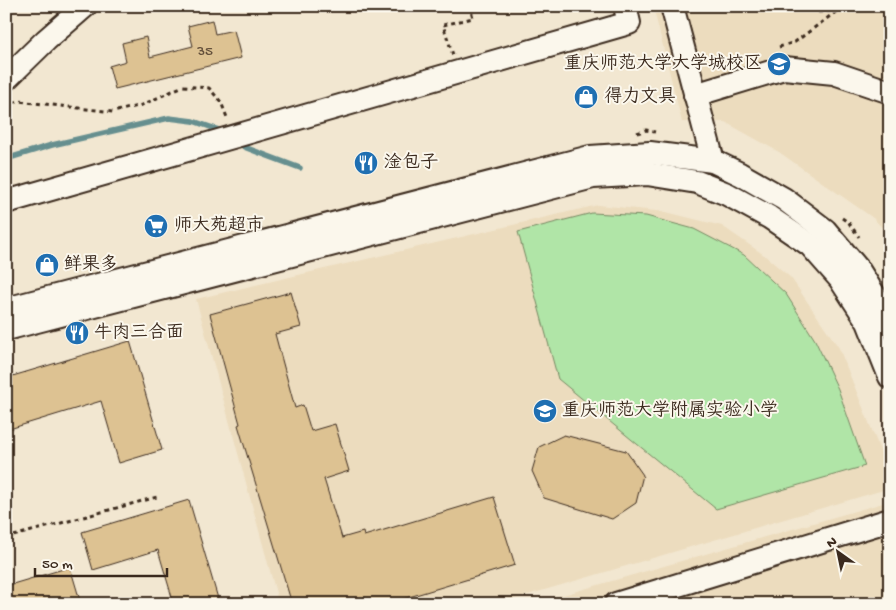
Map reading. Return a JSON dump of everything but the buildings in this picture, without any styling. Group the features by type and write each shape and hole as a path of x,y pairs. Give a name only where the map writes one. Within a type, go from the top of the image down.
{"street":[{"path":"6,80 46,40 85,6"},
{"path":"6,202 629,23 625,6"},
{"path":"672,6 713,161"},
{"path":"695,95 784,68 834,72 890,92"},
{"path":"6,309 590,157 650,153 713,161 784,199 825,230 858,269 885,312 890,324"},
{"path":"6,329 593,177 647,174 697,182 727,194 769,216 810,244 840,279 868,322 890,377"},
{"path":"616,604 890,520"}],"path":[{"path":"458,72 443,25 473,18 470,6"},
{"path":"813,6 819,12 837,11 854,6"},
{"path":"778,48 795,42 837,11"},
{"path":"6,106 18,101 113,112 142,105 183,86 209,88 221,102 234,137"},
{"path":"6,538 157,497"}],"shaded area":[{"name":"重庆师范大学大学城校区","path":"653,6 890,6 890,236 873,218 779,152 725,122 682,122"},
{"name":"重庆师范大学附属实验小学","path":"598,205 666,212 722,226 764,255 791,278 839,348 890,475 890,488 497,604 279,604 196,299"},
{"path":"890,501 890,604 532,604"}],"green space":[{"path":"592,213 646,216 694,229 744,255 786,294 815,340 838,389 865,466 716,509 558,379 518,232"}],"waterway":[{"path":"6,159 52,145 169,118 193,121 222,131"},
{"path":"244,147 300,168"}],"place":[{"name":"重庆师范大学大学城校区","path":"779,64"},
{"name":"得力文具","path":"586,97"},
{"name":"淦包子","path":"366,163"},
{"name":"师大苑超市","path":"156,226"},
{"name":"鲜果多","path":"47,265"},
{"name":"牛肉三合面","path":"77,333"},
{"name":"重庆师范大学附属实验小学","path":"545,411"}]}
